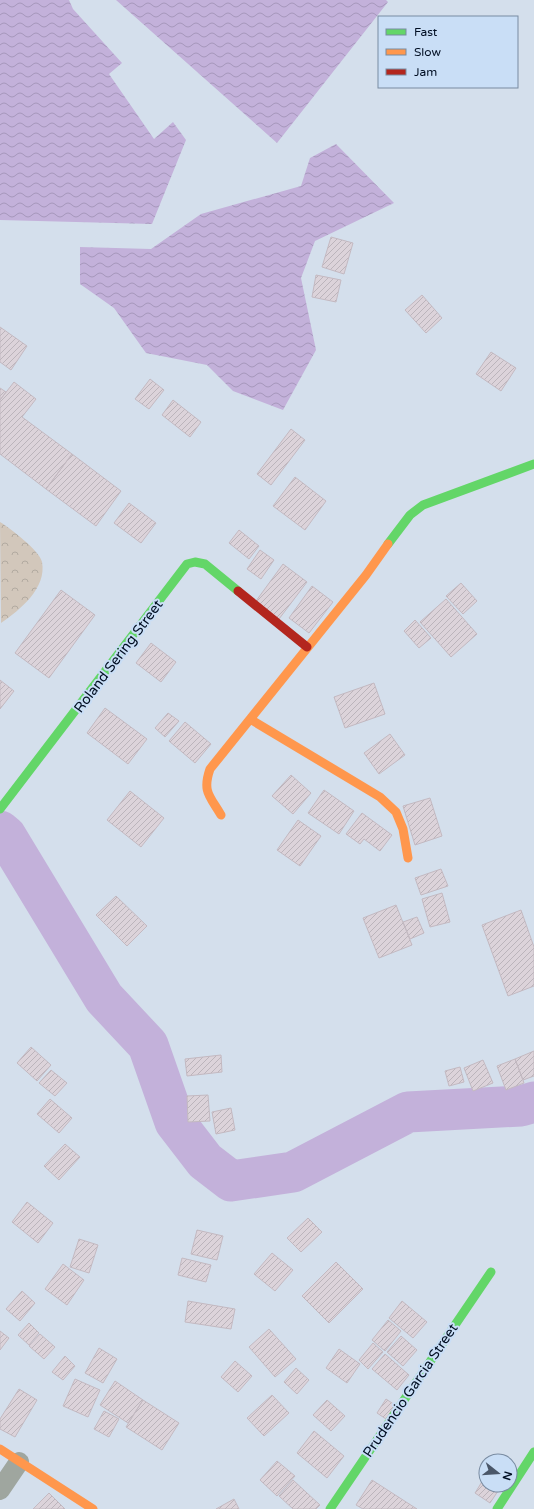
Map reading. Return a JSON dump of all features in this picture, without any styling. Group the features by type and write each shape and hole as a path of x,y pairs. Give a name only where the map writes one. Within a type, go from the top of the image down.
{"street":[{"path":"221,815 208,792 206,781 210,769 307,646 366,575 410,515 424,505 534,464"},
{"name":"Roland Sering Street","path":"3,806 186,564 194,562 205,564 307,646"},
{"path":"250,719 380,797 396,812 403,829 408,858"},
{"name":"Prudencio Garcia Street","path":"330,1509 490,1272"},
{"path":"0,1449 93,1509"},
{"path":"497,1509 534,1452"},
{"path":"0,1490 19,1462"}],"green space":[{"path":"0,522 17,534 30,546 40,557 42,562 40,581 36,589 24,605 1,623"}],"water":[{"path":"0,0 69,0 73,9 122,63 109,74 154,139 173,122 186,140 152,224 0,220"},
{"path":"116,0 386,0 388,2 277,143"},
{"path":"336,144 394,203 315,241 301,278 316,350 283,410 233,391 207,365 146,353 114,308 80,284 80,247 151,249 201,214 301,186 310,158"}],"building":[{"path":"331,237 353,243 344,274 322,267"},
{"path":"316,275 341,280 336,302 312,297"},
{"path":"422,295 442,318 426,333 405,310"},
{"path":"0,327 27,346 11,370 0,362"},
{"path":"491,352 516,368 501,391 476,374"},
{"path":"150,379 164,390 149,409 135,399"},
{"path":"14,382 36,399 22,417 72,454 46,489 0,454 0,400"},
{"path":"0,388 6,392 0,400"},
{"path":"173,400 201,422 190,437 162,415"},
{"path":"291,429 305,440 271,485 257,474"},
{"path":"72,454 121,491 96,526 46,489"},
{"path":"295,477 326,501 305,530 273,506"},
{"path":"129,503 156,523 141,543 114,523"},
{"path":"239,530 259,546 249,559 229,543"},
{"path":"260,550 274,560 261,579 247,569"},
{"path":"283,564 307,582 279,619 256,601"},
{"path":"461,583 477,601 463,614 446,596"},
{"path":"312,586 333,602 309,633 289,618"},
{"path":"61,590 95,615 49,678 15,653"},
{"path":"446,599 477,634 451,657 420,622"},
{"path":"415,620 431,638 419,648 404,631"},
{"path":"151,643 176,662 161,682 136,663"},
{"path":"0,680 14,691 0,709"},
{"path":"374,683 385,714 345,728 334,697"},
{"path":"105,708 147,739 128,764 87,733"},
{"path":"168,713 179,721 165,737 155,728"},
{"path":"185,722 211,744 195,763 169,741"},
{"path":"390,734 405,755 379,774 364,753"},
{"path":"291,775 311,793 293,814 272,796"},
{"path":"324,790 354,811 339,834 308,813"},
{"path":"130,791 164,818 141,847 107,820"},
{"path":"430,798 442,836 415,845 403,806"},
{"path":"362,813 392,835 380,851 364,839 360,844 346,834"},
{"path":"298,820 321,836 300,866 277,850"},
{"path":"441,869 448,886 421,895 415,878"},
{"path":"442,893 450,922 430,927 422,899"},
{"path":"116,896 147,926 127,946 96,915"},
{"path":"396,905 412,945 379,958 363,918"},
{"path":"521,910 534,947 534,986 508,996 482,925"},
{"path":"417,917 424,933 410,939 403,922"},
{"path":"31,1047 51,1065 37,1081 17,1063"},
{"path":"534,1051 534,1076 523,1080 515,1059"},
{"path":"221,1055 222,1072 187,1076 185,1059"},
{"path":"515,1059 524,1083 506,1090 497,1066"},
{"path":"483,1060 493,1083 473,1091 464,1068"},
{"path":"460,1067 464,1082 449,1086 445,1071"},
{"path":"51,1070 67,1083 55,1096 39,1083"},
{"path":"208,1095 210,1121 188,1122 187,1096"},
{"path":"50,1099 72,1118 59,1133 37,1114"},
{"path":"231,1108 235,1130 216,1134 212,1112"},
{"path":"65,1144 80,1157 59,1180 44,1166"},
{"path":"27,1202 53,1223 38,1243 12,1222"},
{"path":"308,1218 322,1232 301,1252 287,1238"},
{"path":"197,1230 223,1236 217,1260 191,1254"},
{"path":"79,1239 98,1245 89,1273 70,1267"},
{"path":"272,1253 293,1270 275,1291 254,1274"},
{"path":"182,1258 211,1265 206,1282 178,1275"},
{"path":"336,1262 363,1289 329,1323 302,1296"},
{"path":"63,1264 84,1280 67,1305 45,1289"},
{"path":"22,1291 35,1303 20,1321 6,1309"},
{"path":"188,1301 235,1309 231,1329 185,1322"},
{"path":"402,1301 427,1322 413,1338 389,1318"},
{"path":"388,1320 401,1331 385,1351 372,1340"},
{"path":"29,1323 39,1333 29,1345 18,1335"},
{"path":"269,1329 296,1359 275,1377 249,1347"},
{"path":"0,1331 9,1338 0,1350"},
{"path":"40,1334 55,1347 44,1359 29,1346"},
{"path":"401,1336 417,1350 403,1366 387,1352"},
{"path":"373,1343 383,1352 368,1369 359,1360"},
{"path":"99,1348 117,1359 103,1383 85,1373"},
{"path":"339,1349 360,1364 347,1383 326,1368"},
{"path":"385,1354 409,1375 397,1390 372,1369"},
{"path":"65,1356 75,1366 63,1380 52,1372"},
{"path":"235,1361 252,1376 238,1392 221,1377"},
{"path":"296,1368 309,1380 297,1394 284,1382"},
{"path":"75,1379 100,1390 88,1417 63,1406"},
{"path":"115,1381 143,1400 128,1423 100,1405"},
{"path":"19,1389 37,1400 15,1437 0,1429 0,1419"},
{"path":"272,1395 289,1413 264,1436 247,1418"},
{"path":"386,1399 395,1405 386,1419 377,1413"},
{"path":"143,1400 179,1423 162,1450 126,1427"},
{"path":"327,1400 345,1416 331,1431 313,1415"},
{"path":"104,1411 119,1419 109,1437 94,1429"},
{"path":"314,1431 344,1456 327,1478 297,1453"},
{"path":"277,1461 295,1476 277,1496 260,1480"},
{"path":"293,1480 320,1505 316,1509 293,1509 279,1496"},
{"path":"372,1480 417,1509 363,1509 356,1505"},
{"path":"478,1488 478,1493 497,1493 490,1503 475,1493"},
{"path":"49,1493 65,1509 33,1509"},
{"path":"234,1499 239,1509 216,1509"}],"waterway":[{"path":"0,831 6,836 104,998 148,1045 175,1122 205,1161 231,1181 293,1172 408,1112 521,1106 534,1102"}],"traffic: fast":[{"path":"388,544 410,515 423,505 534,464"},
{"path":"0,809 187,564 195,562 205,564 238,591"},
{"path":"330,1509 491,1272"},
{"path":"497,1509 534,1452"}],"traffic: slow":[{"path":"221,815 208,794 207,783 210,769 366,575 388,544"},
{"path":"250,719 380,797 396,812 403,829 408,858"},
{"path":"0,1449 93,1509"}],"traffic: jam":[{"path":"238,591 307,647"}]}
